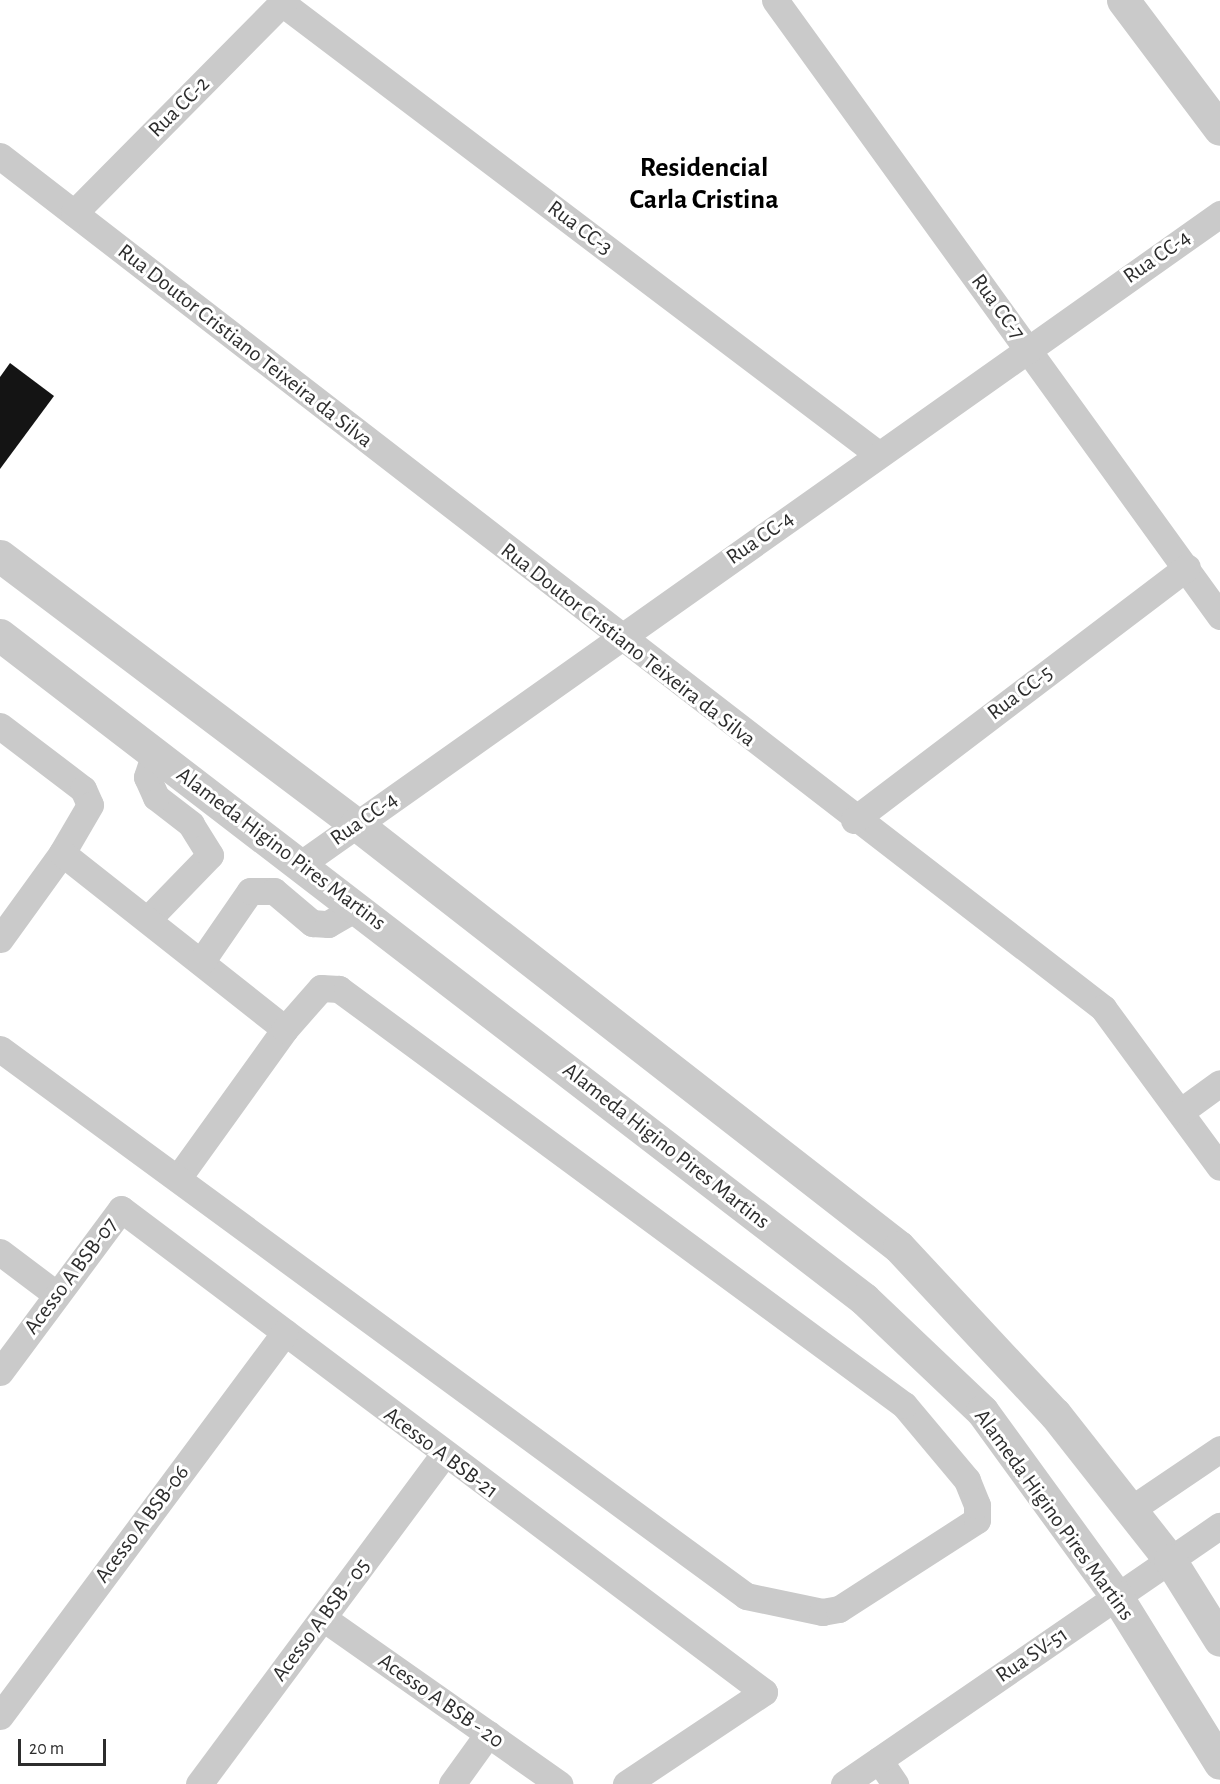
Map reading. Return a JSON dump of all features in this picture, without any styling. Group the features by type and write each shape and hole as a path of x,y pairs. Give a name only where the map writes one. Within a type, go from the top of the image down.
{"street":[{"name":"Rua CC-7","path":"775,0 1220,616"},
{"path":"1123,0 1220,129"},
{"name":"Rua CC-2","path":"74,213 283,1"},
{"name":"Rua CC-3","path":"283,1 878,454"},
{"name":"Rua Doutor Cristiano Teixeira da Silva","path":"0,156 854,820 1103,1008 1220,1167"},
{"name":"Rua CC-4","path":"301,864 1027,347 1220,214"},
{"path":"0,556 357,824 899,1247 1055,1414 1170,1560 1220,1640"},
{"name":"Rua CC-5","path":"854,820 1186,567"},
{"name":"Alameda Higino Pires Martins","path":"0,635 357,907 864,1299 982,1411 1117,1597 1220,1763"},
{"path":"0,726 83,789 90,805 62,853 0,939"},
{"path":"148,919 210,855 191,824 156,797 147,777 155,753"},
{"path":"62,853 285,1029"},
{"path":"201,962 250,891 274,891 312,923 328,924 357,907"},
{"path":"0,1049 746,1596 822,1612 839,1609 976,1520 978,1505 967,1480 904,1405 339,989 321,988 285,1029 178,1178"},
{"path":"1180,1112 1220,1083"},
{"name":"Acesso A BSB-07","path":"0,1372 121,1209"},
{"name":"Acesso A BSB-21","path":"121,1209 285,1332 443,1456 764,1692 626,1784"},
{"path":"0,1252 57,1295"},
{"name":"Acesso A BSB-06","path":"0,1716 285,1332"},
{"path":"1131,1510 1220,1449"},
{"name":"Acesso A BSB - 05","path":"199,1784 443,1456"},
{"name":"Rua SV-51","path":"844,1784 1220,1526"},
{"name":"Acesso A BSB - 20","path":"323,1618 559,1784"},
{"path":"452,1784 488,1734"},
{"path":"879,1760 895,1784"}],"building":[{"path":"10,363 54,396 0,469 0,377"}],"district":[{"name":"Residencial Carla Cristina","path":"704,184"}]}
